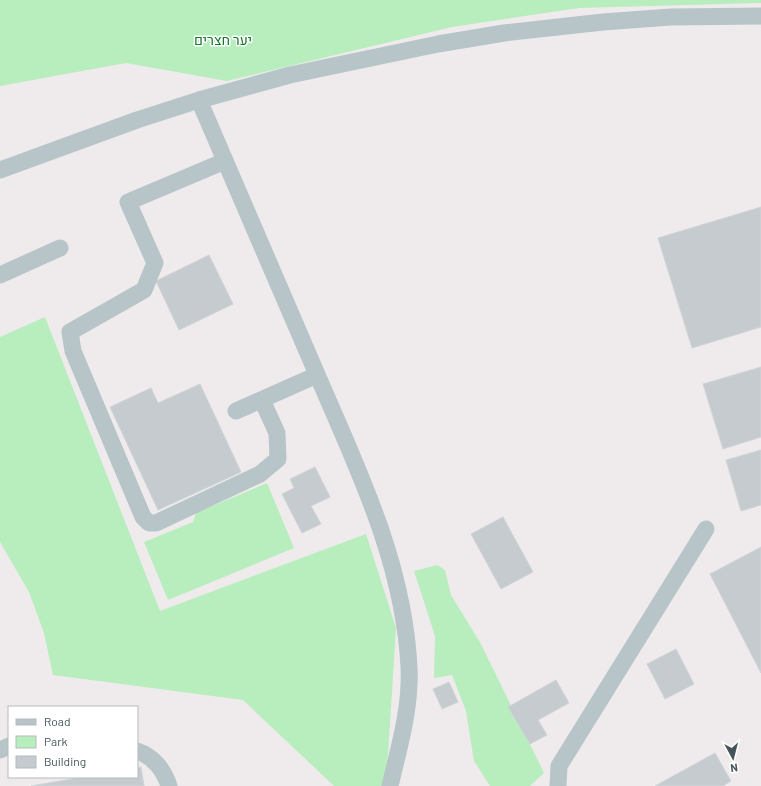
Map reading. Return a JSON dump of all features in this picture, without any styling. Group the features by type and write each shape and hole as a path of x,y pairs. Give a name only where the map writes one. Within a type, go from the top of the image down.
{"street":[{"path":"0,170 137,120 199,100 290,75 438,44 504,33 603,22 671,17 761,16"},
{"path":"199,100 317,375 379,525 392,563 401,601 409,669 408,696 404,728 390,786"},
{"path":"225,161 128,202 155,263 144,290 70,332 73,351 143,517 149,523 156,523 260,474 278,459 277,433 262,400"},
{"path":"0,275 60,248"},
{"path":"236,411 317,375"},
{"path":"558,786 559,766 706,529"},
{"path":"138,752 146,754 157,764 166,776 168,786"}],"green space":[{"name":"יער חצרים","path":"0,0 761,0 761,3 579,8 452,27 227,81 126,63 0,86"},
{"path":"45,317 160,611 366,534 396,628 386,786 334,786 243,700 53,675 44,633 29,592 0,542 0,337"},
{"path":"267,483 294,548 168,600 144,542 193,522 196,513"},
{"path":"437,565 445,570 451,595 481,644 544,773 530,786 490,786 474,761 466,711 452,675 434,678 435,636 414,571"}],"building":[{"path":"761,207 761,327 692,348 658,238"},
{"path":"209,255 233,304 179,330 156,281"},
{"path":"761,367 761,437 723,449 703,384"},
{"path":"200,384 241,472 158,510 110,407 151,388 158,403"},
{"path":"761,450 761,505 741,511 726,460"},
{"path":"315,467 330,497 311,506 321,524 302,533 282,494 294,488 290,479"},
{"path":"503,517 533,572 501,589 471,534"},
{"path":"761,547 761,673 710,574"},
{"path":"676,649 694,684 665,699 647,664"},
{"path":"556,680 569,703 538,720 547,735 530,744 508,707"},
{"path":"449,682 458,702 442,709 433,689"},
{"path":"715,753 731,781 723,786 655,786"},
{"path":"141,767 144,786 31,786 77,778 138,778 138,768"}]}
